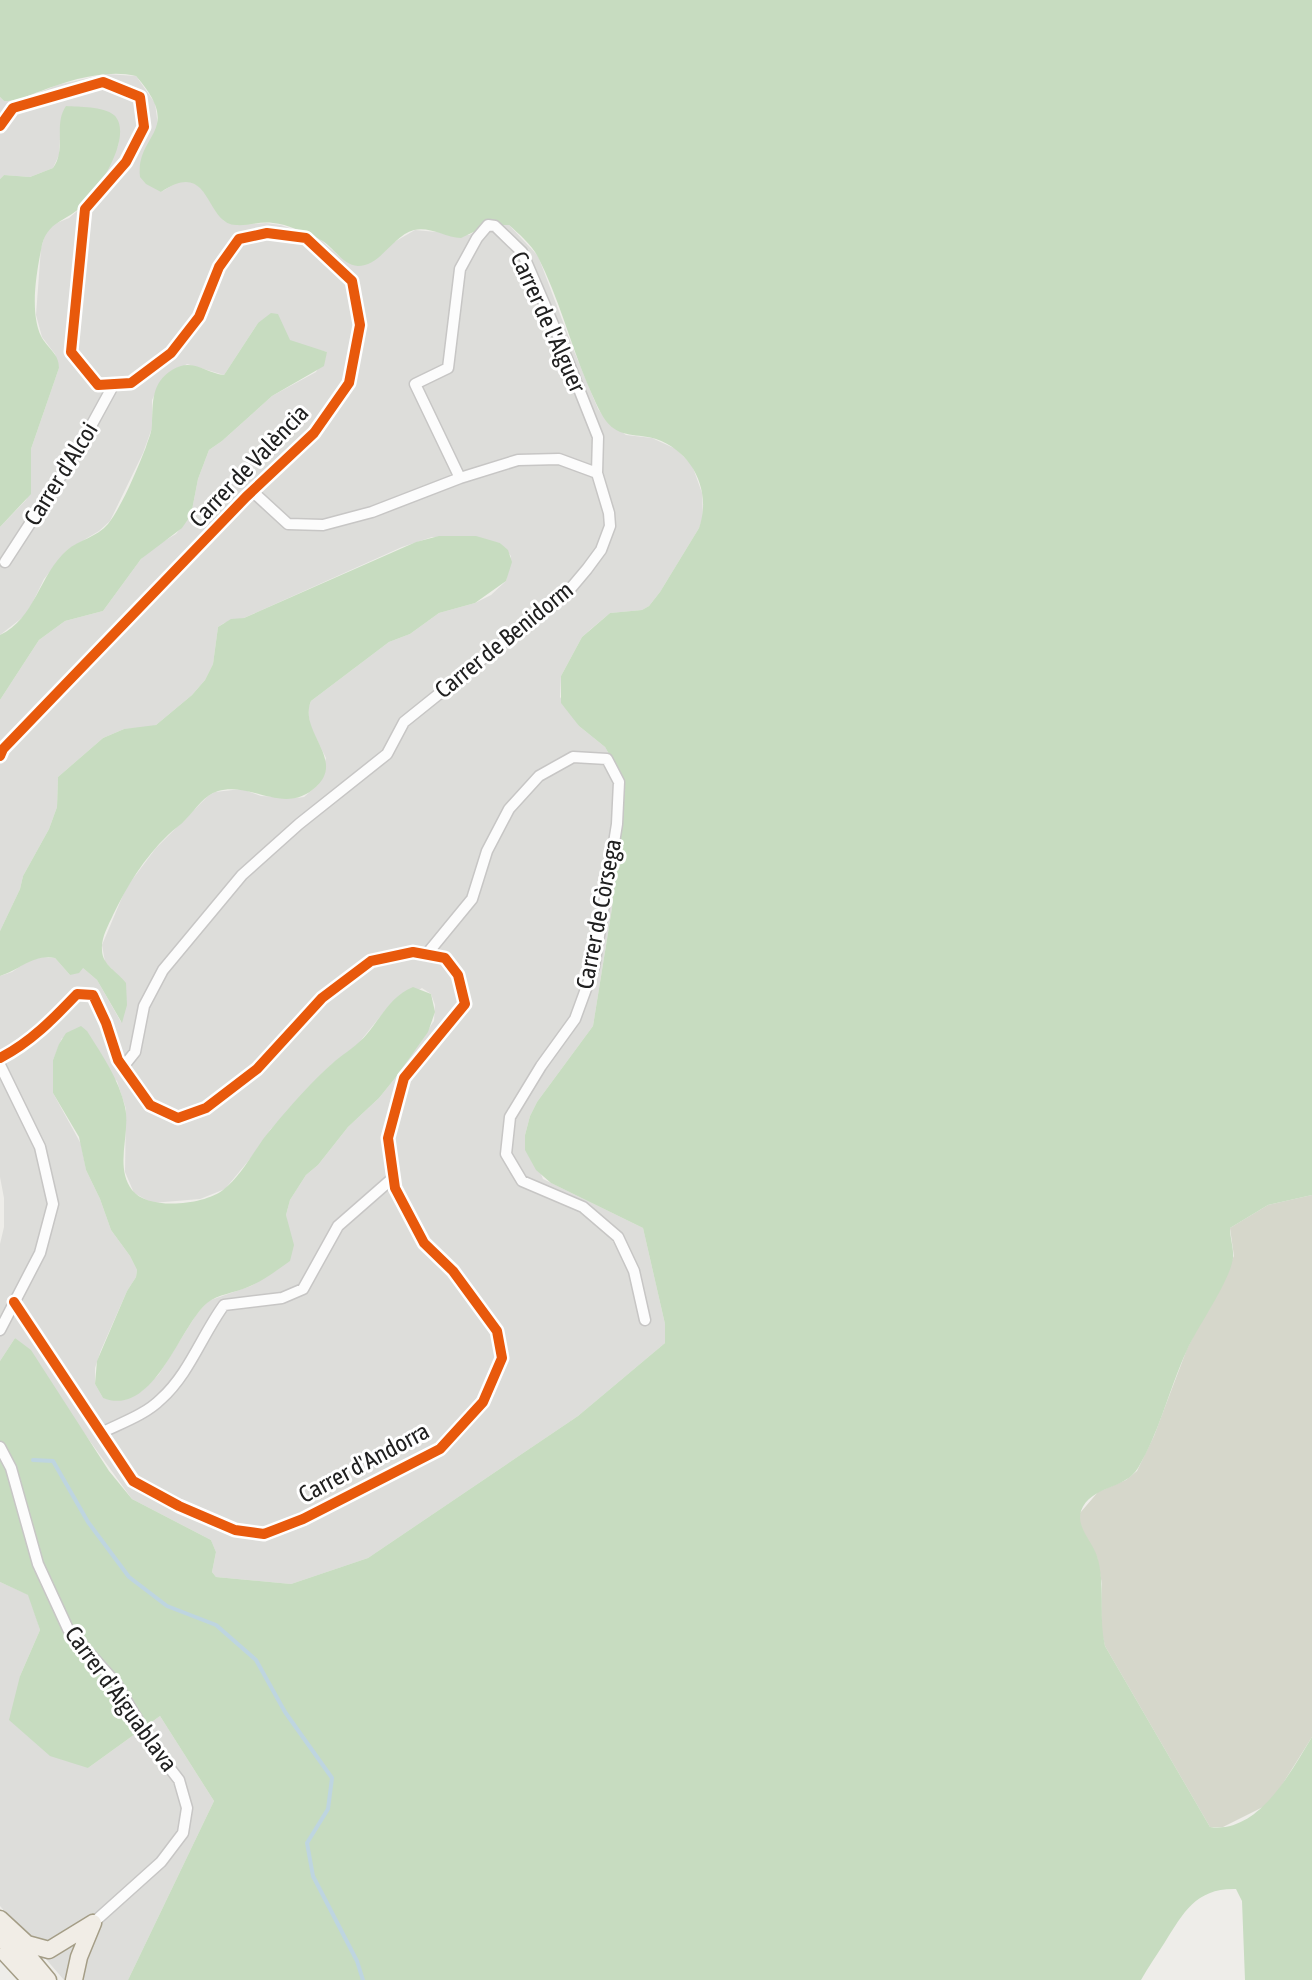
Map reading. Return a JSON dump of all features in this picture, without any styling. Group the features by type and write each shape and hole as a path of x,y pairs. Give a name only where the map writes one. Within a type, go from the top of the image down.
{"main road":[{"path":"0,1919 27,1944 55,1947 73,1972"},
{"path":"40,1977 55,1947 93,1923"},
{"path":"73,1972 93,1923"},
{"path":"0,1926 40,1977"},
{"path":"0,1937 40,1977"},
{"path":"0,1946 40,1977"}],"street":[{"path":"0,126 13,108 103,82 140,97 144,127 126,162 85,209 77,279 71,352 98,385 114,384"},
{"name":"Carrer de l'Alguer","path":"460,478 415,384 448,368 460,269 488,225 495,226 522,252 598,437 597,473"},
{"name":"Carrer de València","path":"0,756 252,491 314,433 349,383 360,325 352,281 306,238 267,233 239,239 219,267 199,317 171,353 131,383 114,384"},
{"name":"Carrer d'Alcoi","path":"5,562 79,448 114,384"},
{"path":"252,491 288,524 323,525 372,512 460,478 518,460 559,459 597,473"},
{"name":"Carrer de Benidorm","path":"123,1067 135,1052 144,1006 163,970 242,875 299,824 387,754 404,722 571,588 587,569 601,550 610,526 597,473"},
{"name":"Carrer de Còrsega","path":"426,955 472,899 487,851 509,809 539,776 573,757 607,759 619,782 617,824 594,967 575,1019 510,1117 506,1154 522,1181 583,1207 618,1237 634,1271 645,1320"},
{"path":"0,1058 39,1032 77,994 93,995 123,1067 150,1105 178,1118 206,1108 257,1069 322,998 371,961 413,952 426,955"},
{"name":"Carrer d'Andorra","path":"14,1302 133,1481 179,1506 235,1530 264,1534 357,1493 440,1449 483,1402 502,1358 497,1331 453,1271 424,1243 395,1188 388,1138 404,1078 465,1004 458,975 445,958 426,955"},
{"path":"0,1065 40,1147 53,1204 40,1253 0,1330"},
{"path":"101,1433 161,1400 192,1360 209,1325 224,1305 282,1298 303,1289 338,1226 394,1177"},
{"name":"Carrer d'Aiguablava","path":"0,1447 11,1468 38,1564 68,1629 116,1683 155,1749 179,1780 187,1808 183,1833 161,1862 93,1923"}],"shaded area":[{"path":"106,74 136,76 155,103 158,126 142,158 161,192 178,182 193,182 203,190 224,221 239,225 281,225 320,239 340,257 385,251 389,245 415,230 469,235 488,225 509,225 538,256 598,409 607,421 626,435 652,438 676,449 692,465 702,493 703,517 699,528 660,592 642,610 610,613 591,629 582,637 561,676 560,697 579,726 605,747 621,775 612,908 593,1026 537,1102 525,1135 543,1179 643,1228 665,1324 665,1343 578,1416 368,1558 291,1584 216,1577 212,1572 216,1552 211,1540 132,1499 15,1338 0,1361 0,1244 4,1227 4,1198 0,1177 0,976 42,957 55,958 70,975 82,967 97,980 121,1022 112,969 105,962 102,945 126,888 156,848 215,792 242,789 261,796 304,797 318,785 326,758 310,726 308,709 311,701 389,642 410,634 439,613 491,595 506,581 511,556 500,543 432,537 402,547 218,627 213,664 192,695 156,725 124,729 103,738 58,777 57,807 49,829 23,876 0,931 0,700 39,640 65,621 103,611 141,559 176,534 191,515 198,479 209,450 272,396 316,372 327,352 296,344 289,340 284,331 258,323 224,375 187,364 162,380 152,400 152,428 143,453 110,521 67,550 44,579 27,614 0,635 0,527 26,500 31,487 31,449 59,368 55,354 42,337 36,315 41,248 52,225 69,218 84,205 118,146 120,129 60,139 59,155 53,168 30,177 4,175 0,179 0,97 4,101 22,100 57,85","holes":["422,988 431,994 435,1005 434,1021 396,1077 306,1175 290,1200 286,1215 289,1235 277,1269 251,1286 208,1301 159,1374 142,1391 124,1400 103,1398 95,1384 95,1368 137,1270 111,1230 86,1170 81,1144 53,1093 53,1060 62,1038 117,1081 126,1109 125,1172 134,1193 152,1203 200,1199 225,1189 270,1130 333,1063 358,1044 387,1008"]},
{"path":"1312,1195 1312,1737 1275,1796 1265,1806 1223,1827 1210,1827 1105,1646 1101,1629 1102,1584 1097,1557 1080,1525 1080,1513 1098,1492 1126,1480 1137,1471 1154,1436 1187,1349 1234,1256 1230,1228 1268,1205"},
{"path":"0,1582 29,1595 40,1630 20,1676 88,1768 160,1716 214,1801 128,1980 64,1980 0,1906"}],"green space":[{"path":"0,0 1312,0 1312,1195 1268,1205 1230,1228 1231,1268 1187,1350 1146,1454 1132,1475 1092,1496 1080,1517 1100,1567 1105,1646 1210,1827 1228,1827 1258,1811 1283,1782 1312,1737 1312,1980 1245,1980 1242,1901 1236,1889 1211,1893 1193,1904 1178,1921 1141,1980 128,1980 214,1801 160,1716 88,1768 50,1756 9,1720 20,1676 40,1630 28,1595 0,1582 0,1361 15,1338 31,1350 109,1471 132,1499 211,1540 216,1552 212,1572 216,1577 291,1584 368,1558 578,1416 665,1343 665,1324 643,1228 551,1183 536,1170 525,1150 525,1135 537,1102 593,1026 612,908 621,775 605,747 579,726 561,703 561,676 582,637 610,613 642,610 649,606 699,528 703,500 696,474 680,453 656,439 617,431 606,421 587,383 538,257 509,225 488,225 461,238 425,229 414,230 399,238 373,261 358,266 347,262 324,242 290,227 226,222 199,187 190,182 178,183 161,192 140,177 140,162 154,131 157,109 136,76 113,74 88,77 4,101 0,97"},
{"path":"66,106 109,112 119,124 120,135 113,160 91,196 52,227 44,240 36,282 36,316 41,336 55,354 59,368 31,449 31,494 0,527 0,179 4,175 30,177 53,168 59,153 60,121"},
{"path":"271,313 278,314 290,340 327,352 324,366 272,396 209,450 198,479 191,515 182,528 141,559 103,611 65,621 39,640 0,700 0,635 12,628 29,608 67,550 108,524 129,487 146,447 152,427 154,394 160,381 172,370 186,365 224,375 258,323"},
{"path":"439,536 476,536 500,543 508,550 512,562 506,581 475,603 439,613 410,634 389,642 311,701 310,723 326,766 317,786 305,795 281,799 243,790 213,793 159,844 144,863 118,904 102,946 105,960 126,983 127,1005 122,1023 97,980 83,968 79,973 70,975 55,958 47,957 33,960 0,976 0,931 23,876 49,829 57,807 58,777 103,738 124,729 156,725 192,695 213,664 218,627 416,542"},
{"path":"413,987 431,994 435,1012 428,1032 379,1098 348,1127 318,1165 306,1175 290,1200 286,1215 294,1245 290,1261 254,1285 207,1303 164,1367 137,1395 121,1401 103,1398 95,1384 97,1361 137,1270 111,1230 86,1170 79,1137 53,1093 53,1060 66,1033 81,1026 87,1031 119,1087 126,1117 124,1171 132,1190 150,1201 176,1204 214,1195 230,1184 302,1093 363,1038 393,1001"}],"waterway":[{"path":"33,1460 53,1461 88,1522 129,1577 167,1606 216,1625 256,1660 285,1712 332,1778 328,1809 307,1843 313,1876 357,1961 363,1980"}],"cycle path":[{"path":"0,126 13,108 103,82 140,97 144,127 126,162 85,209 71,352 98,385 131,383 171,353 199,317 219,267 239,239 267,233 306,238 352,281 360,325 349,383 314,433 246,497 3,749 0,756"},
{"path":"0,1058 32,1037 77,994 93,995 118,1060 150,1105 178,1118 206,1108 257,1069 322,998 371,961 413,952 445,958 458,975 465,1004 404,1078 388,1138 395,1188 424,1243 453,1271 497,1331 502,1358 483,1402 440,1449 303,1519 264,1534 235,1530 179,1506 133,1481 14,1302"}]}
